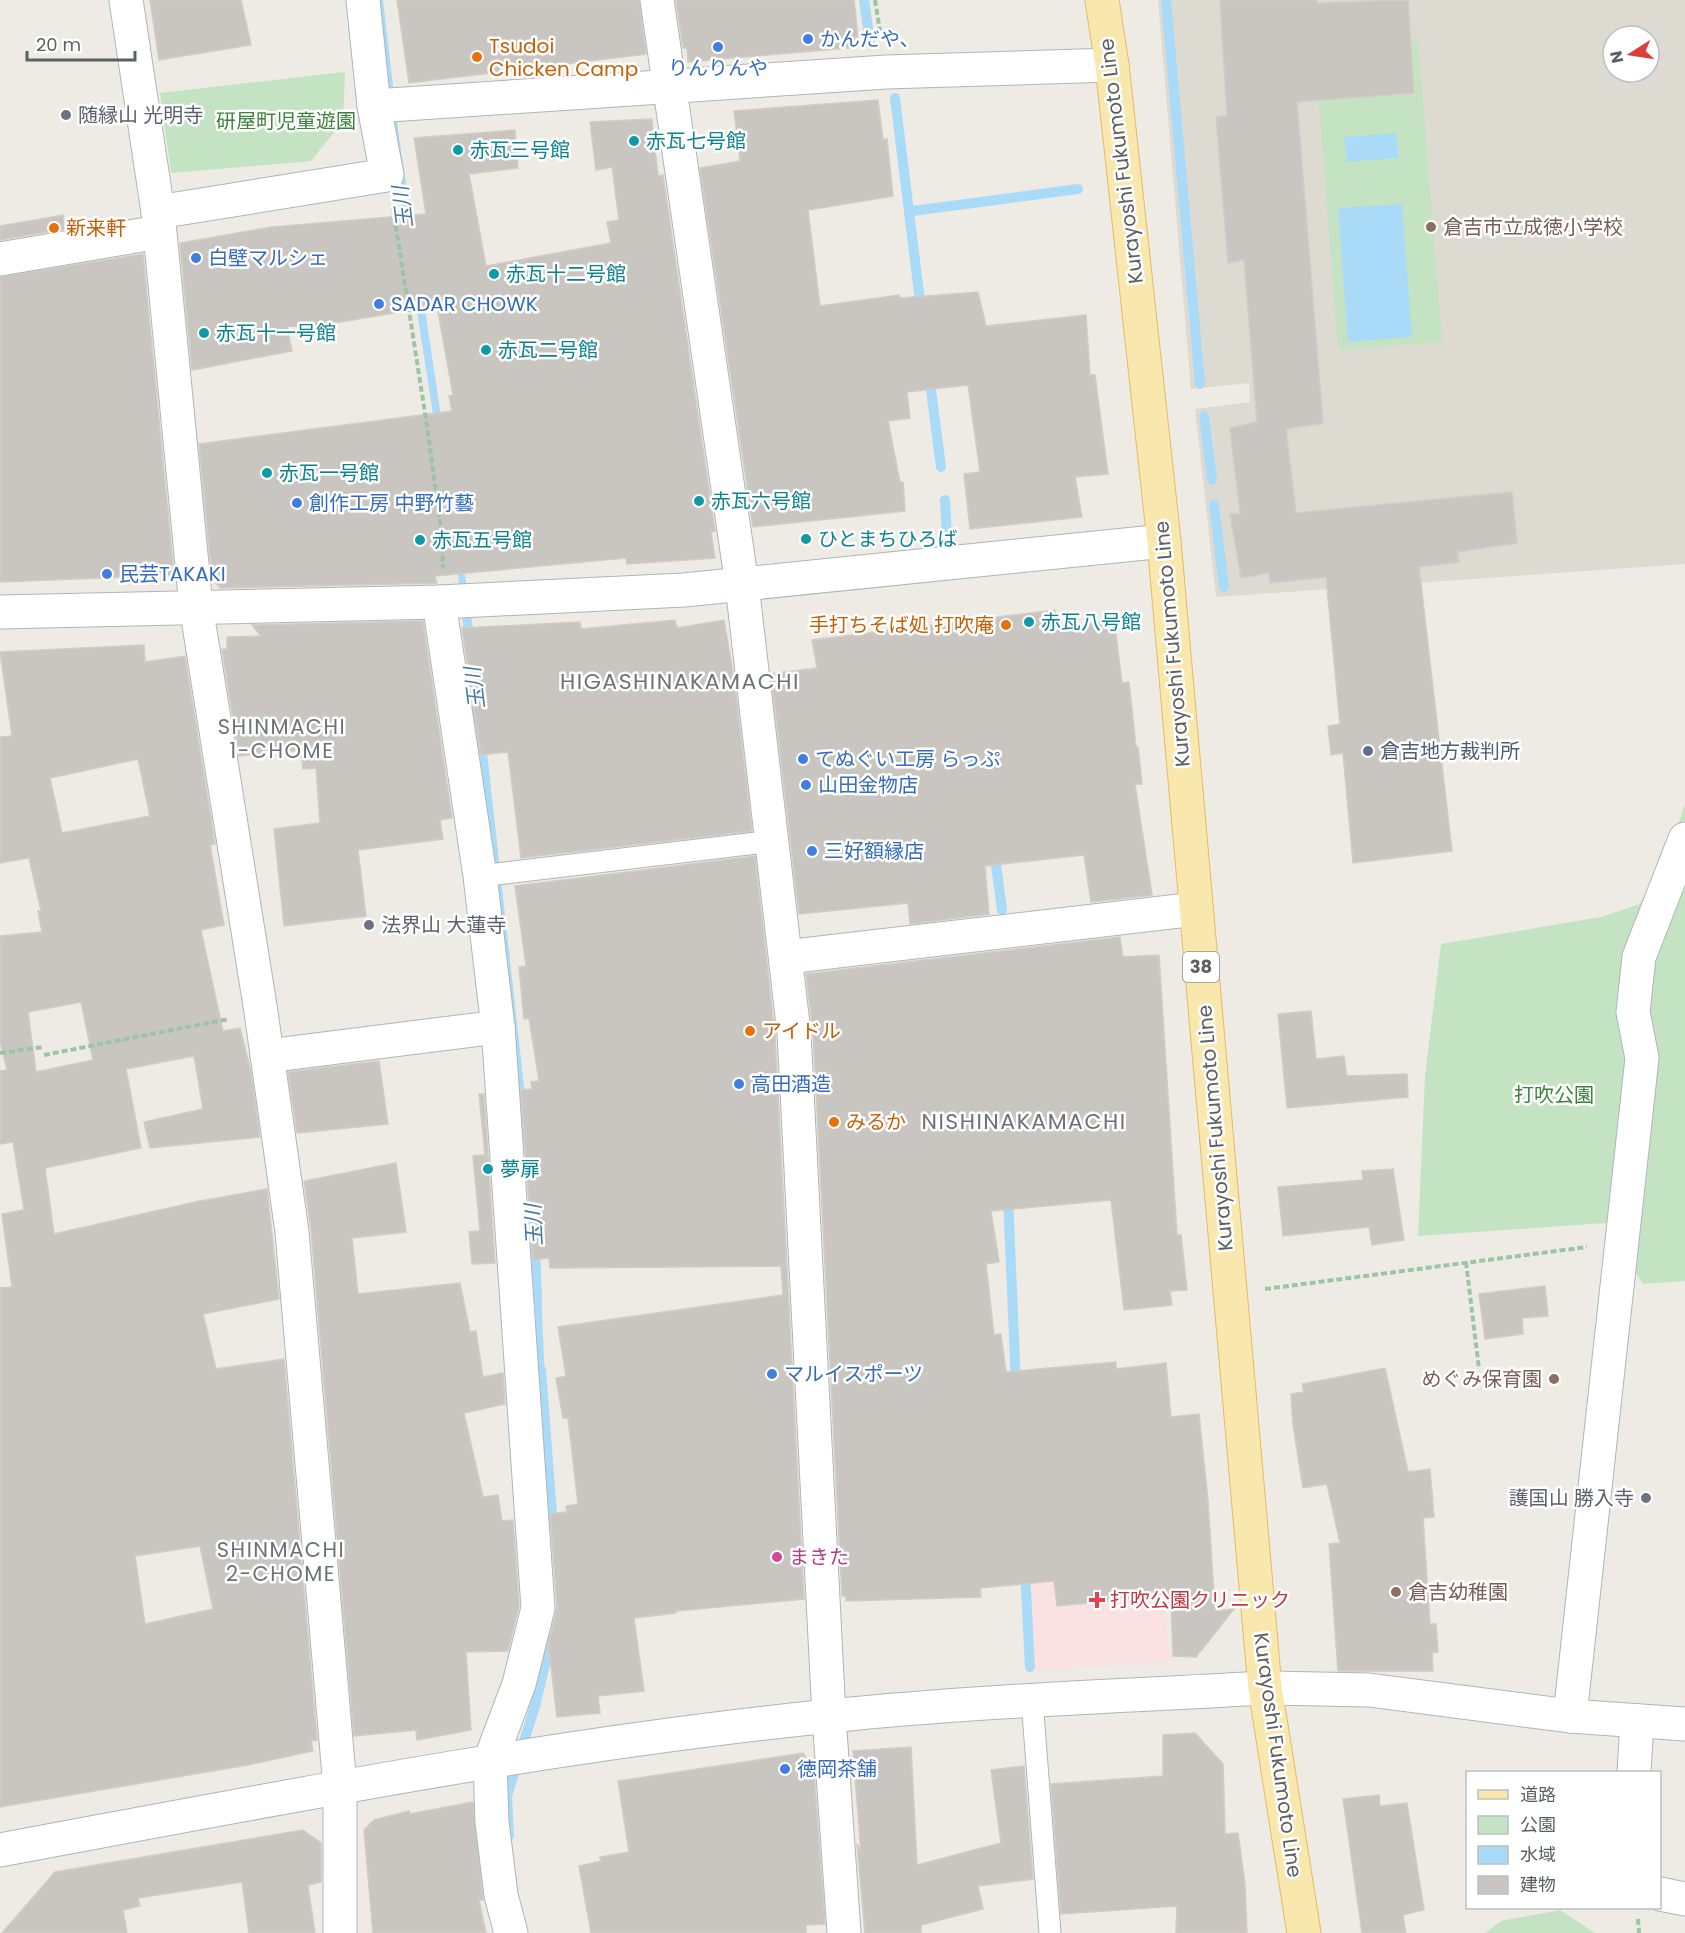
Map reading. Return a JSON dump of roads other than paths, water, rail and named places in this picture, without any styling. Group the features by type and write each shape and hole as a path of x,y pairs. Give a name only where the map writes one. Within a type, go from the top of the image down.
{"main road":[{"name":"Kurayoshi Fukumoto Line","path":"1102,0 1112,65 1164,541 1265,1688 1304,1933"}],"street":[{"path":"126,0 159,222 196,606 261,1012 292,1232 340,1787 340,1933"},
{"path":"0,259 159,222 387,175 374,106 363,0"},
{"path":"657,0 742,585 794,1033 829,1716 844,1933"},
{"path":"374,106 886,72 1112,65"},
{"path":"0,612 439,602 684,590 1164,541"},
{"path":"439,602 480,876 498,1027 538,1608 519,1684 490,1761 501,1895 511,1933"},
{"path":"1570,1716 1642,1058 1633,1012 1639,957 1685,839"},
{"path":"786,957 1196,909"},
{"path":"267,1056 498,1027"},
{"path":"0,1850 490,1761 829,1716 1032,1700 1265,1688 1369,1690 1570,1716 1685,1724"},
{"path":"1634,1771 1637,1721"},
{"path":"1661,1894 1685,1899"}],"lane":[{"path":"480,876 773,841"},
{"path":"1032,1700 1050,1933"}],"water":[{"path":"377,0 383,0 399,137 474,635 535,1186 529,1188 473,721 458,575 395,170"},
{"path":"1396,133 1399,158 1347,162 1344,137"},
{"path":"1402,204 1412,337 1348,342 1338,208"},
{"path":"541,1287 545,1384 539,1384 534,1288"}],"waterway":[{"path":"864,0 870,43"},
{"path":"1166,0 1200,384"},
{"path":"895,98 921,309"},
{"path":"913,211 1078,189"},
{"path":"929,375 941,467"},
{"path":"1204,416 1212,480"},
{"path":"945,500 947,537"},
{"path":"1214,505 1224,587"},
{"path":"994,850 1002,910"},
{"path":"1008,1197 1016,1385"},
{"name":"玉川","path":"535,1247 537,1300"},
{"path":"541,1370 553,1528"},
{"path":"1025,1571 1030,1667"},
{"path":"509,1836 507,1796 535,1706 551,1639"}],"place":[{"name":"かんだや、","path":"808,39"},
{"name":"りんりんや","path":"718,47"},
{"name":"Tsudoi Chicken Camp","path":"477,57"},
{"name":"随縁山 光明寺","path":"66,115"},
{"name":"赤瓦七号館","path":"634,141"},
{"name":"赤瓦三号館","path":"458,150"},
{"name":"倉吉市立成徳小学校","path":"1431,227"},
{"name":"新来軒","path":"54,228"},
{"name":"白壁マルシェ","path":"196,258"},
{"name":"赤瓦十二号館","path":"494,274"},
{"name":"SADAR CHOWK","path":"379,304"},
{"name":"赤瓦十一号館","path":"204,333"},
{"name":"赤瓦二号館","path":"486,350"},
{"name":"赤瓦一号館","path":"267,473"},
{"name":"赤瓦六号館","path":"699,501"},
{"name":"創作工房 中野竹藝","path":"297,503"},
{"name":"ひとまちひろば","path":"806,539"},
{"name":"赤瓦五号館","path":"420,540"},
{"name":"民芸TAKAKI","path":"107,574"},
{"name":"赤瓦八号館","path":"1029,622"},
{"name":"手打ちそば処 打吹庵","path":"1006,625"},
{"name":"倉吉地方裁判所","path":"1368,751"},
{"name":"てぬぐい工房 らっぷ","path":"803,759"},
{"name":"山田金物店","path":"806,785"},
{"name":"三好額縁店","path":"812,851"},
{"name":"法界山 大蓮寺","path":"369,925"},
{"name":"アイドル","path":"750,1031"},
{"name":"高田酒造","path":"739,1084"},
{"name":"みるか","path":"834,1122"},
{"name":"夢扉","path":"488,1169"},
{"name":"マルイスポーツ","path":"772,1374"},
{"name":"めぐみ保育園","path":"1554,1379"},
{"name":"護国山 勝入寺","path":"1646,1498"},
{"name":"まきた","path":"777,1557"},
{"name":"倉吉幼稚園","path":"1396,1592"},
{"name":"打吹公園クリニック","path":"1097,1600"},
{"name":"徳岡茶舗","path":"785,1769"}],"district":[{"name":"HIGASHINAKAMACHI","path":"680,681"},
{"name":"SHINMACHI 1-CHOME","path":"282,739"},
{"name":"NISHINAKAMACHI","path":"1024,1121"},
{"name":"SHINMACHI 2-CHOME","path":"281,1562"}],"park label":[{"name":"研屋町児童遊園","path":"286,121"},
{"name":"打吹公園","path":"1554,1095"}]}
